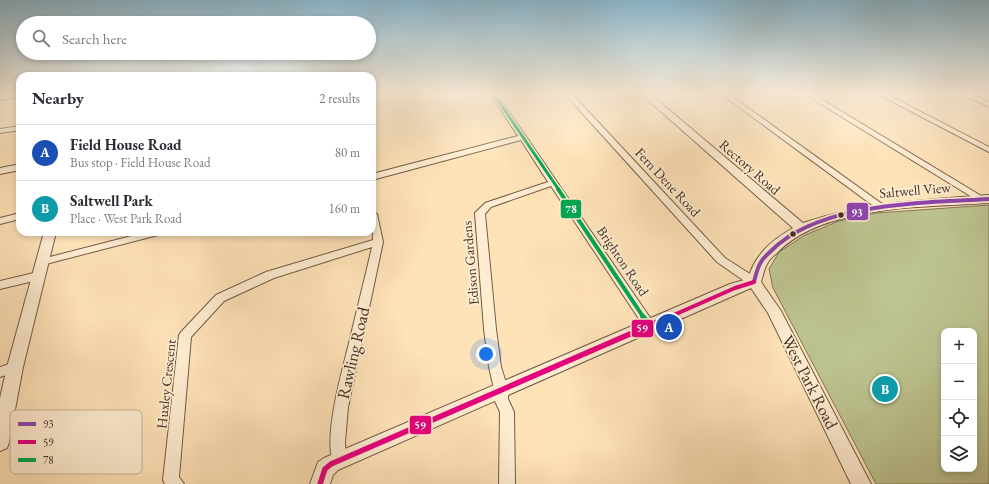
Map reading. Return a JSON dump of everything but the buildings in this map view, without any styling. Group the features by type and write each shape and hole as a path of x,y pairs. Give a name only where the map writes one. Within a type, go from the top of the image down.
{"street":[{"name":"Brighton Road","path":"508,116 649,325"},
{"name":"Fern Dene Road","path":"588,116 721,260 754,282"},
{"name":"Rectory Road","path":"670,116 803,229"},
{"path":"754,116 882,208"},
{"path":"844,116 986,200"},
{"path":"923,116 989,150"},
{"path":"0,131 16,129"},
{"path":"376,176 522,137"},
{"path":"0,171 16,169"},
{"name":"Edison Gardens","path":"507,484 507,412 501,399 501,389 495,367 490,329 480,213 488,205 553,183"},
{"name":"Saltwell View","path":"754,282 762,261 768,252 783,239 830,217 882,208 986,200"},
{"path":"0,221 16,217"},
{"name":"Rawling Road","path":"340,460 338,442 341,407 378,242 376,227"},
{"path":"0,442 15,367 49,236"},
{"path":"0,285 40,269 146,236"},
{"name":"Huxley Crescent","path":"176,484 171,480 185,335 220,298 270,275 378,242"},
{"path":"320,484 325,469 340,460 735,288 754,282"},
{"name":"West Park Road","path":"754,282 774,311 861,484"},
{"path":"0,372 15,367"}],"green space":[{"path":"989,205 989,484 876,484 773,288 769,269 779,252 805,235 839,221 877,213"}],"transit line":[{"name":"78","path":"508,116 649,325"},
{"name":"93","path":"754,282 762,260 781,241 805,227 835,217 867,210 933,202 989,199"},
{"name":"59","path":"320,484 325,469 331,464 735,288 754,282"}],"place":[{"name":"Field House Road","path":"669,327"},
{"name":"Saltwell Park","path":"885,389"}]}
